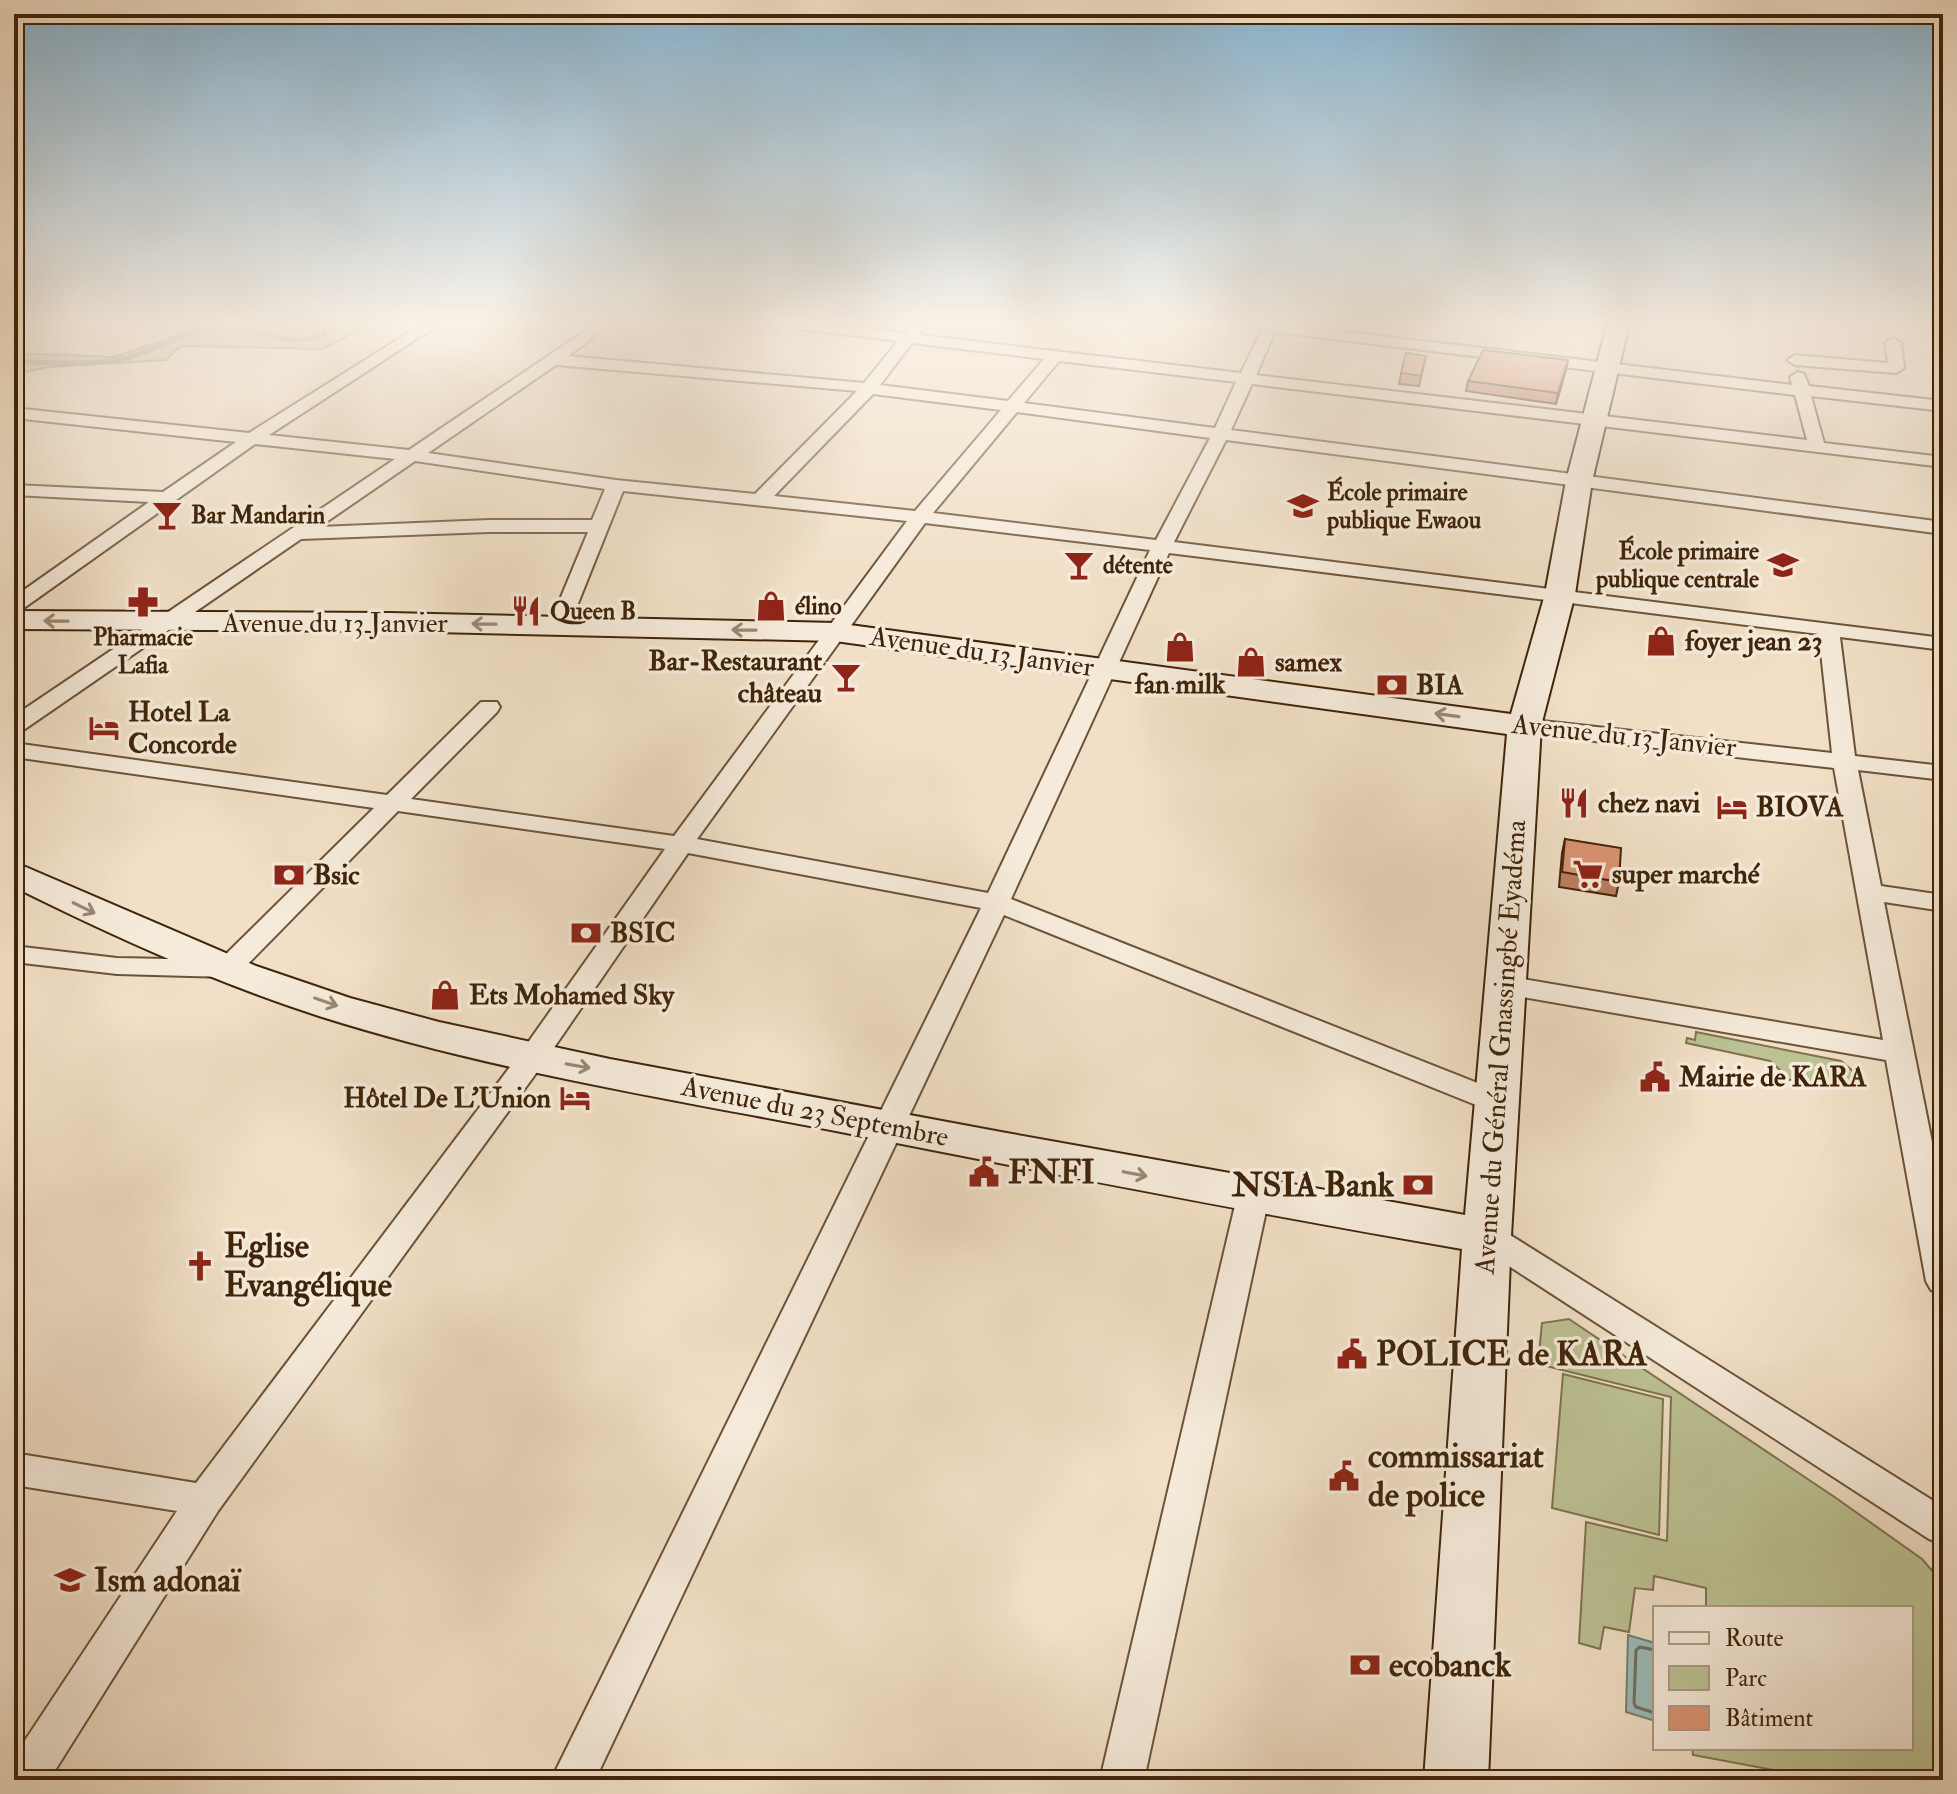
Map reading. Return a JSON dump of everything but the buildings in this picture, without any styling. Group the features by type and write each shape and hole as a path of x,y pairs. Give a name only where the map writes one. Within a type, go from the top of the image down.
{"main road":[{"name":"Avenue du Général Gnassingbé Eyadéma","path":"1456,1780 1487,1236 1524,726 1560,594 1579,481 1596,409"},
{"name":"Avenue du 13 Janvier","path":"14,620 835,632 1524,726"},
{"name":"Avenue du 23 Septembre","path":"14,873 112,921 227,969 380,1020 532,1058 1253,1197 1487,1236"}],"street":[{"path":"14,606 165,498 299,409"},
{"path":"14,726 480,409"},
{"path":"761,499 849,409"},
{"path":"24,1780 205,1500 532,1058 681,844 835,632 920,517 1012,409"},
{"path":"1026,409 1943,528"},
{"path":"573,1780 891,1127 1162,546 1232,409"},
{"path":"1500,409 1943,462"},
{"path":"1807,409 1817,447"},
{"path":"14,413 408,455 616,485 920,517 1560,594 1943,644"},
{"path":"559,626 616,485"},
{"path":"14,490 165,498"},
{"path":"293,534 489,526 601,526"},
{"path":"1829,629 1844,761 1872,892 1897,1052 1943,1281"},
{"path":"18,959 227,969 489,707"},
{"name":"Avenue du 13 Janvier","path":"1524,726 1943,773"},
{"path":"14,750 681,844 998,903 1497,1102"},
{"path":"1872,892 1943,903"},
{"path":"1505,985 1897,1052"},
{"path":"1122,1780 1253,1197"},
{"name":"Avenue du 23 Septembre","path":"1487,1236 1943,1527"},
{"path":"14,1469 205,1500"}],"green space":[{"path":"1696,1032 1841,1061 1867,1083 1775,1079 1783,1073 1770,1061 1686,1043 1687,1038 1695,1040"},
{"path":"1569,1319 1922,1559 1943,1583 1943,1780 1827,1780 1693,1755 1692,1750 1913,1750 1913,1606 1706,1606 1706,1588 1654,1576 1653,1590 1635,1588 1629,1632 1604,1627 1600,1649 1579,1643 1586,1522 1667,1541 1671,1397 1538,1364 1542,1323"},
{"path":"1563,1374 1663,1399 1659,1535 1552,1508"}],"water":[{"path":"1628,1635 1653,1642 1653,1720 1626,1712"}],"place":[{"name":"École primaire publique Ewaou","path":"1303,506"},
{"name":"Bar Mandarin","path":"167,515"},
{"name":"détente","path":"1079,565"},
{"name":"École primaire publique centrale","path":"1783,565"},
{"name":"Pharmacie Lafia","path":"143,602"},
{"name":"élino","path":"771,606"},
{"name":"Queen B","path":"526,611"},
{"name":"foyer jean 23","path":"1661,641"},
{"name":"fan milk","path":"1180,647"},
{"name":"samex","path":"1251,662"},
{"name":"Bar-Restaurant château","path":"846,677"},
{"name":"BIA","path":"1392,685"},
{"name":"Hotel La Concorde","path":"104,728"},
{"name":"chez navi","path":"1574,803"},
{"name":"BIOVA","path":"1732,807"},
{"name":"super marché","path":"1588,874"},
{"name":"Bsic","path":"289,875"},
{"name":"BSIC","path":"586,933"},
{"name":"Ets Mohamed Sky","path":"445,995"},
{"name":"Mairie de KARA","path":"1655,1077"},
{"name":"Hôtel De L'Union","path":"575,1098"},
{"name":"FNFI","path":"984,1172"},
{"name":"NSIA Bank","path":"1418,1185"},
{"name":"Eglise Evangélique","path":"200,1266"},
{"name":"POLICE de KARA","path":"1352,1354"},
{"name":"commissariat de police","path":"1344,1476"},
{"name":"Ism adonaï","path":"70,1580"},
{"name":"ecobanck","path":"1365,1665"}]}
